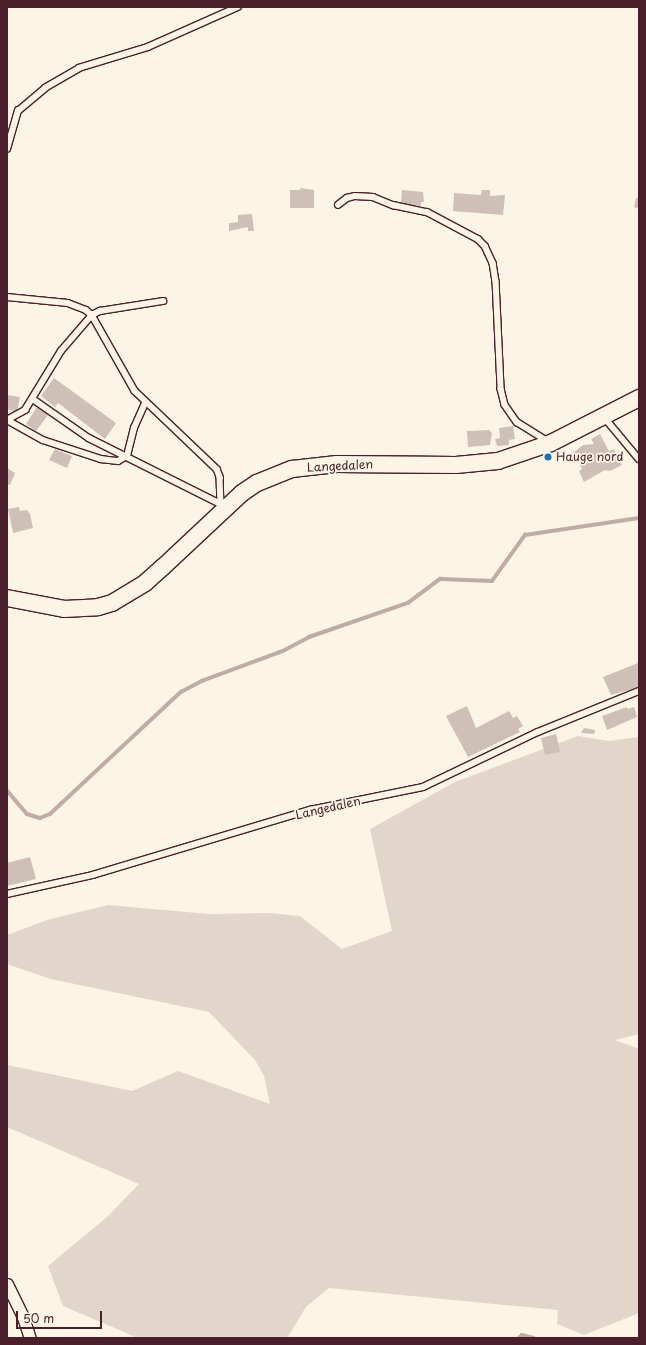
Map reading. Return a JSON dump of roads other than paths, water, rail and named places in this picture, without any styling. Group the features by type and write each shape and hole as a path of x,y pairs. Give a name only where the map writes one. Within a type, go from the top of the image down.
{"main road":[{"name":"Langedalen","path":"7,598 64,609 98,607 112,603 145,583 164,567 222,506 257,483 292,470 337,464 472,465 498,462 551,443 639,398"}],"street":[{"path":"7,1284 23,1316 30,1338"}],"lane":[{"path":"7,149 18,111 45,88 79,68 148,47 238,7"},
{"path":"338,205 347,198 355,196 373,198 393,205 427,212 478,239 485,246 493,263 496,281 501,389 505,405 517,422 551,443"},
{"path":"7,297 68,302 86,310 101,328 127,379 145,403 216,469 220,476 222,506"},
{"path":"145,403 134,428 127,456 118,461 101,460 32,436 7,420 24,410 33,399 61,351 92,316 100,311 163,301"},
{"path":"33,399 82,434 222,506"},
{"path":"604,416 639,459"},
{"name":"Langedalen","path":"7,894 93,875 310,810 423,786 538,732 639,692"}],"waterway":[{"path":"7,790 27,814 40,818 50,814 181,692 202,681 283,651 309,637 408,603 440,579 492,581 525,535 639,518"},
{"path":"519,1338 522,1335 534,1338"}],"place":[{"name":"Hauge nord","path":"548,457"}]}
